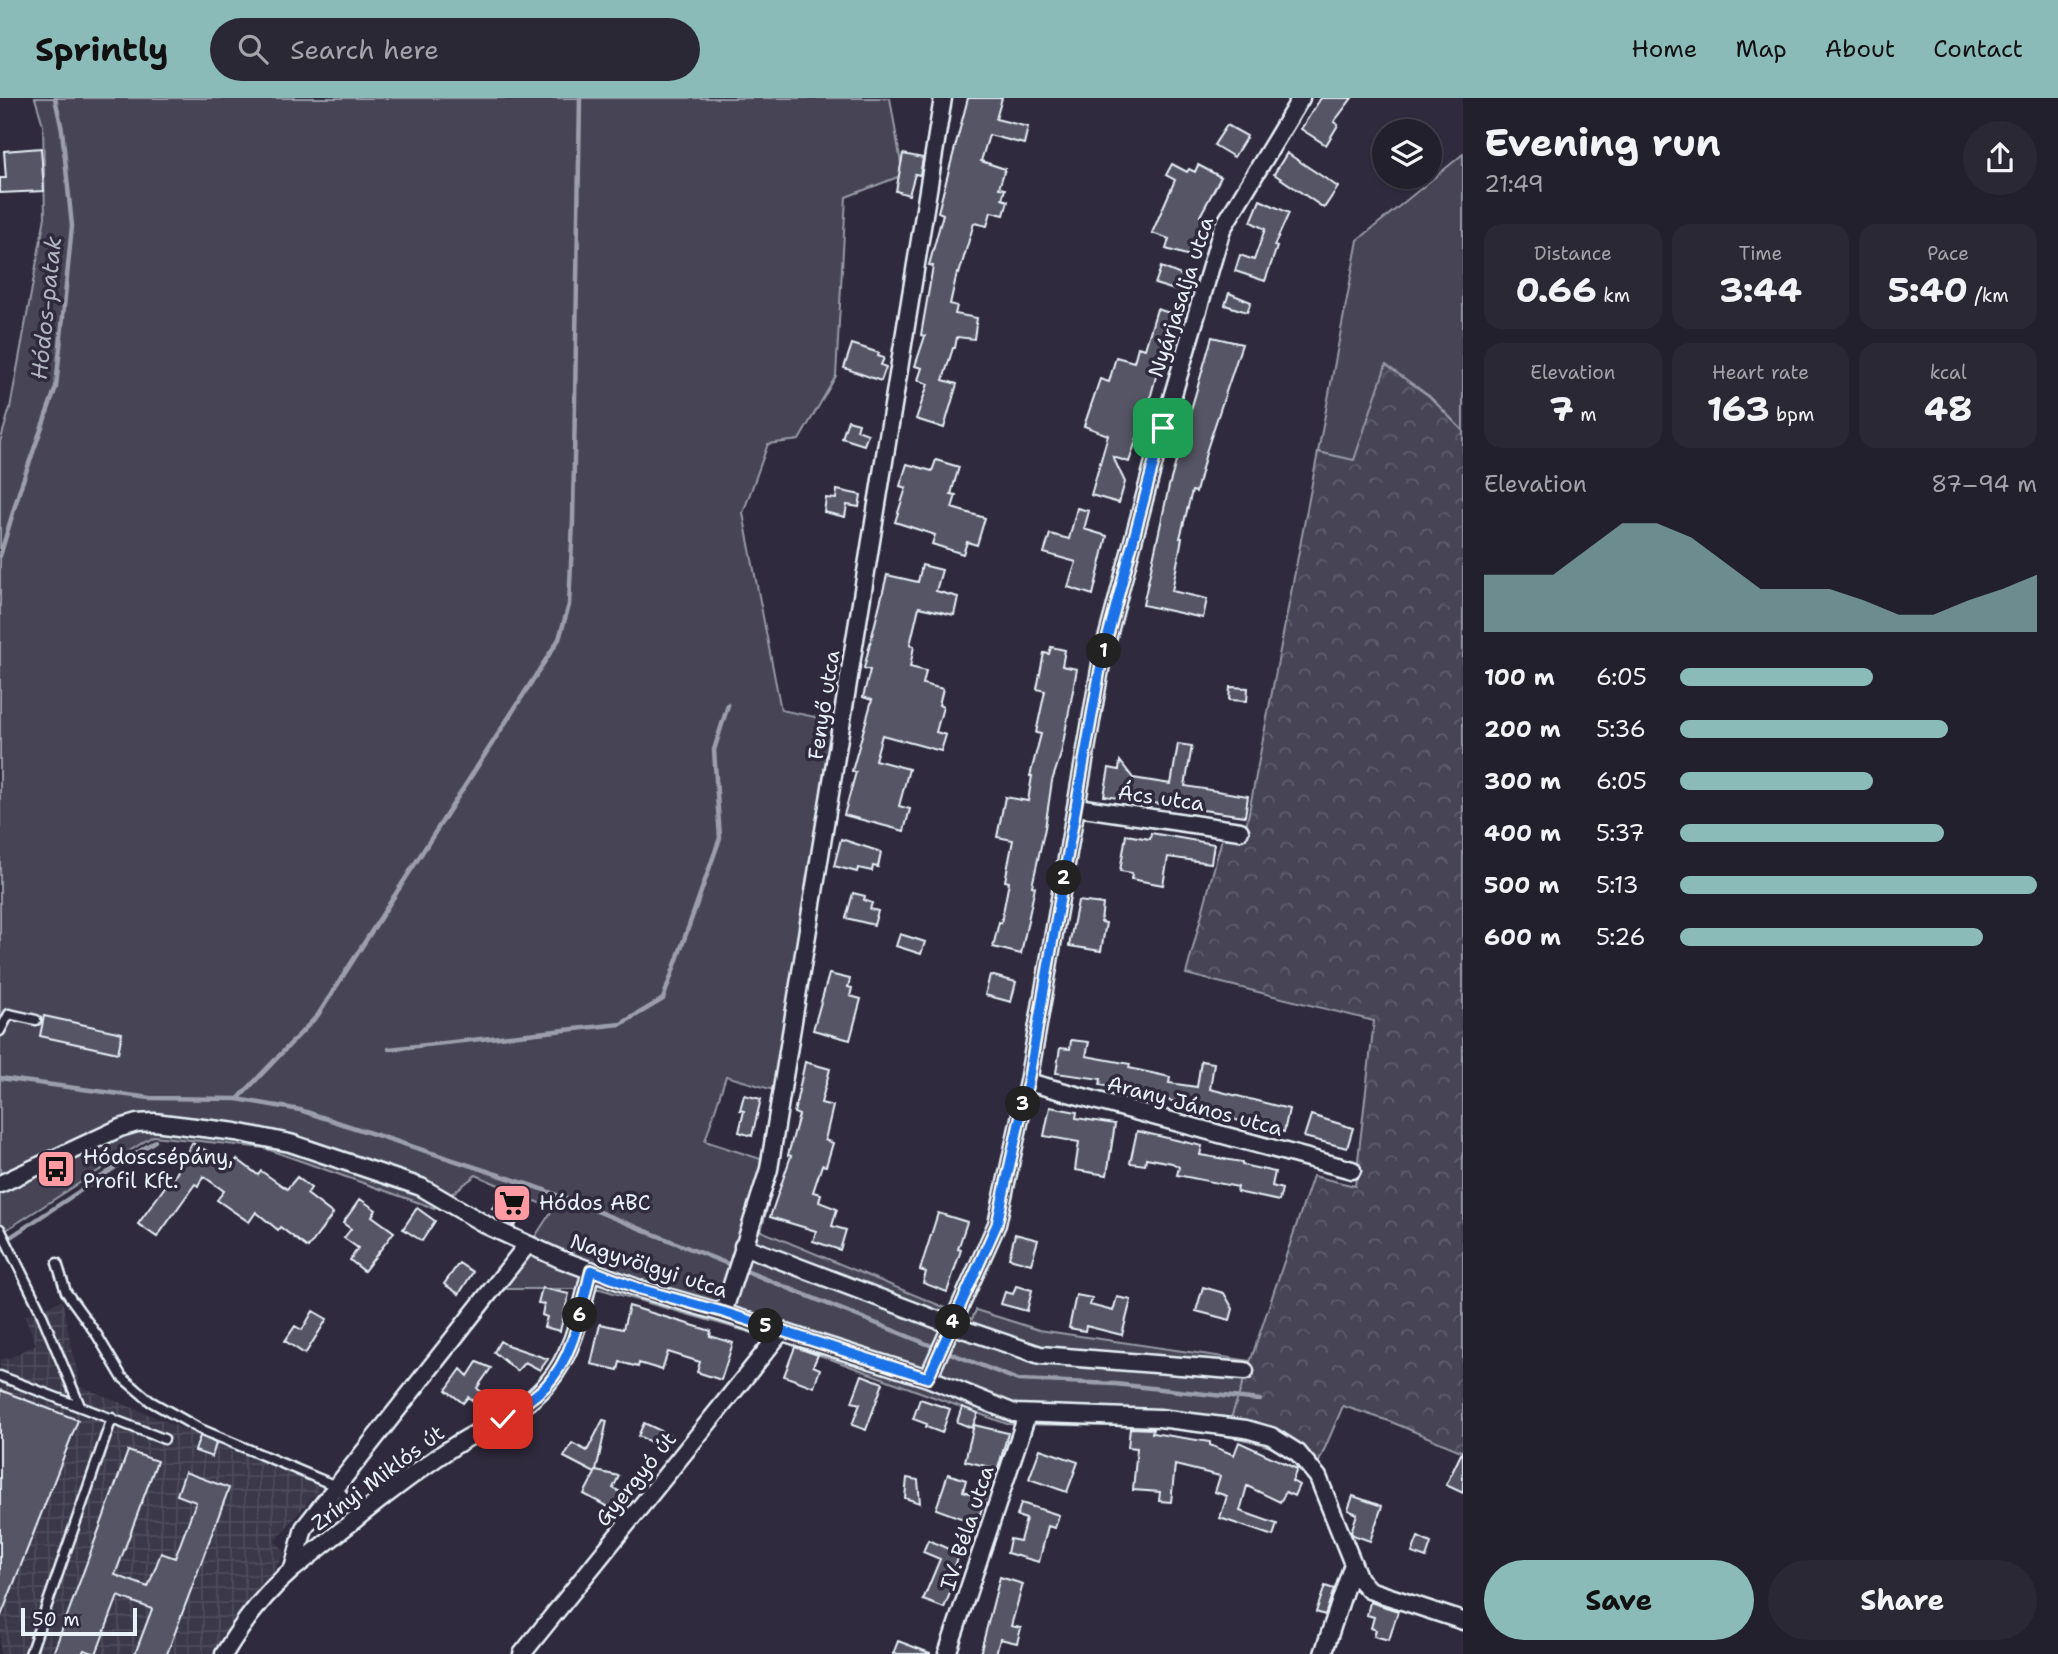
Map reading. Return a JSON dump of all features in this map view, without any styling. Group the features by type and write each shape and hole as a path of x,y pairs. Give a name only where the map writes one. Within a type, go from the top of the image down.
{"street":[{"name":"Fenyő utca","path":"723,1312 769,1169 943,98"},
{"name":"Nyárjasalja utca","path":"928,1378 997,1224 1028,1082 1102,658 1163,428 1223,229 1301,98"},
{"name":"Ács utca","path":"1077,807 1240,831"},
{"name":"Arany János utca","path":"1028,1082 1352,1170"},
{"name":"Nagyvölgyi utca","path":"0,1184 136,1123 154,1122 236,1132 303,1147 421,1187 527,1245 640,1289 723,1312 928,1378 1014,1413 1159,1418 1246,1429 1271,1436 1298,1454 1318,1477 1359,1578 1369,1590 1463,1621"},
{"path":"293,1569 304,1528 527,1245"},
{"path":"738,1261 951,1325 1040,1355 1245,1371"},
{"name":"Zrínyi Miklós út","path":"224,1654 234,1636 293,1569 445,1452 503,1419 546,1386 567,1354 575,1336 591,1270"},
{"name":"Gyergyó út","path":"522,1654 782,1331"},
{"name":"IV. Béla utca","path":"947,1654 1027,1415"},
{"path":"1323,1654 1353,1564"}],"lane":[{"path":"0,1031 9,1014 36,1020"},
{"path":"0,1229 39,1308 80,1406"},
{"path":"57,1263 66,1292 97,1335 122,1377 150,1401 200,1429 336,1486 359,1516"},
{"path":"0,1376 164,1438"},
{"path":"30,1654 112,1419"}],"shaded area":[{"path":"62,1300 80,1386 322,1486 275,1541 286,1552 219,1654 0,1654 0,1359 9,1358 36,1344 24,1316"}],"green space":[{"path":"35,98 890,98 903,175 846,197 836,376 799,440 768,444 743,513 781,710 849,724 787,1094 726,1076 705,1141 779,1165 761,1231 972,1319 976,1310 1039,1330 1251,1361 1225,1436 1171,1427 1007,1424 787,1343 600,1289 501,1289 553,1209 476,1175 434,1208 264,1148 153,1136 0,1234 0,442 10,408 45,217 43,125"},
{"path":"1463,154 1463,431 1429,396 1354,461 1318,452 1358,240 1420,189 1442,189 1442,171"},
{"path":"1386,365 1429,396 1463,431 1463,1452 1389,1421 1343,1406 1312,1478 1273,1448 1225,1436 1313,1176 1355,1186 1374,1021 1186,974 1222,838 1244,838 1318,452 1354,460"}],"building":[{"path":"968,98 1002,98 996,119 1028,127 1024,144 989,135 981,161 1005,169 999,188 1005,189 1002,199 1008,201 1004,215 991,212 987,226 974,223 959,274 957,273 950,304 957,306 955,314 977,318 974,339 957,337 943,380 957,384 944,428 916,419 928,384 918,380 922,368 915,366 925,336 921,335 933,266 929,265 943,214 938,212"},
{"path":"1321,98 1352,98 1334,122 1338,125 1326,145 1301,129"},
{"path":"1227,125 1247,136 1234,157 1214,145"},
{"path":"41,148 44,191 0,193 0,178 6,178 4,151"},
{"path":"1287,153 1338,187 1324,208 1274,174"},
{"path":"903,154 923,158 920,175 915,174 909,195 896,191"},
{"path":"1172,164 1187,172 1189,169 1195,172 1198,165 1221,177 1200,216 1209,219 1193,257 1166,249 1169,239 1152,233 1175,180 1166,175"},
{"path":"1260,200 1289,213 1274,246 1277,247 1265,281 1235,271 1240,255 1254,260 1265,229 1251,222"},
{"path":"1161,267 1186,277 1181,292 1155,284"},
{"path":"1229,293 1251,302 1247,312 1225,305"},
{"path":"1157,309 1173,314 1129,462 1113,457 1125,482 1119,503 1091,495 1108,435 1084,426 1100,379 1109,382 1116,357 1134,362 1138,347 1145,349"},
{"path":"1212,337 1242,344 1207,449 1196,492 1192,491 1180,538 1172,591 1207,599 1203,618 1143,605 1169,486"},
{"path":"852,344 879,353 878,356 884,358 881,365 886,367 881,381 844,368"},
{"path":"848,420 859,423 857,430 868,434 864,445 842,438"},
{"path":"936,460 959,467 951,494 956,495 952,508 985,518 977,545 967,542 963,554 932,544 935,535 895,522 906,488 900,486 907,464 932,471"},
{"path":"837,490 861,495 859,507 847,505 845,517 824,512 826,498 836,499"},
{"path":"1077,508 1089,511 1084,529 1107,536 1093,595 1068,587 1076,562 1044,553 1050,534 1069,539"},
{"path":"922,565 942,570 936,591 958,597 954,615 919,607 910,645 914,646 910,667 926,671 923,684 943,689 939,705 943,707 936,732 946,735 941,751 882,735 875,760 909,769 899,806 910,809 904,831 844,815 856,772 852,771 872,700 863,697 870,670 864,668 887,575 918,582"},
{"path":"1051,647 1065,650 1062,666 1077,669 1061,754 1052,781 1021,954 993,947 1009,882 1005,881 1013,840 997,837 1005,797 1028,801 1030,776 1041,734 1036,733 1045,691 1037,689 1044,653 1049,654"},
{"path":"1230,687 1248,688 1247,701 1229,700"},
{"path":"1178,744 1192,746 1185,786 1248,796 1245,816 1104,796 1109,768 1119,770 1120,761 1133,778 1171,784"},
{"path":"1151,833 1214,844 1211,863 1168,857 1163,885 1131,879 1132,873 1120,871 1126,835 1150,839"},
{"path":"841,839 881,852 878,867 873,866 872,871 858,868 857,872 834,866"},
{"path":"853,893 865,896 864,900 872,903 870,909 878,911 874,925 846,918"},
{"path":"1078,901 1103,904 1101,922 1106,923 1101,951 1069,946"},
{"path":"900,934 925,942 921,954 896,946"},
{"path":"829,974 850,979 850,996 861,999 850,1040 813,1030"},
{"path":"990,975 1016,982 1011,1002 985,995"},
{"path":"44,1016 122,1033 118,1053 40,1036"},
{"path":"1071,1040 1089,1042 1086,1056 1130,1064 1129,1068 1170,1077 1169,1083 1197,1087 1201,1061 1214,1063 1210,1089 1289,1109 1284,1132 1220,1116 1220,1113 1179,1107 1180,1103 1141,1092 1100,1085 1101,1079 1056,1073 1060,1048 1070,1049"},
{"path":"805,1062 830,1069 821,1103 833,1106 825,1140 833,1143 826,1166 822,1165 813,1192 821,1194 819,1202 837,1209 832,1226 846,1230 840,1250 813,1241 816,1231 770,1217 791,1156 788,1155 799,1115 794,1113"},
{"path":"744,1095 761,1099 752,1136 739,1132 744,1111 740,1110"},
{"path":"1050,1107 1077,1112 1076,1118 1115,1124 1107,1175 1075,1170 1079,1142 1044,1136"},
{"path":"1311,1115 1353,1128 1347,1148 1304,1137"},
{"path":"1137,1131 1202,1146 1200,1155 1242,1162 1242,1165 1275,1172 1272,1186 1282,1189 1279,1201 1237,1192 1238,1187 1177,1175 1179,1167 1172,1163 1146,1158 1145,1165 1130,1163"},
{"path":"192,1143 233,1165 237,1159 258,1175 261,1171 287,1189 297,1177 311,1188 307,1194 333,1214 308,1248 280,1227 278,1230 256,1212 249,1222 217,1200 224,1191 203,1176 157,1237 138,1224 167,1184 170,1186"},
{"name":"Hódos ABC","path":"511,1185 518,1191 520,1188 533,1199 519,1215 522,1218 514,1226 492,1208"},
{"path":"360,1199 376,1210 372,1216 394,1232 364,1271 350,1260 358,1248 344,1238 351,1229 343,1223"},
{"path":"417,1208 435,1221 422,1241 403,1229"},
{"path":"938,1213 967,1222 947,1292 923,1283 926,1272 920,1270"},
{"path":"1015,1234 1038,1240 1031,1264 1009,1258"},
{"path":"459,1263 473,1272 459,1294 444,1284"},
{"path":"1016,1286 1032,1290 1027,1311 1001,1304 1005,1292 1013,1294"},
{"path":"1203,1287 1224,1293 1233,1309 1230,1320 1196,1311"},
{"path":"542,1288 569,1294 560,1331 544,1327 547,1317 542,1315 544,1304 538,1303"},
{"path":"1076,1295 1092,1298 1090,1305 1113,1311 1117,1297 1131,1300 1122,1335 1086,1326 1085,1331 1069,1328"},
{"path":"629,1306 711,1331 710,1336 733,1343 721,1380 697,1372 700,1362 668,1352 662,1370 639,1363 638,1367 620,1362 618,1370 591,1364 600,1324 623,1329"},
{"path":"313,1311 327,1319 305,1354 285,1341 295,1326 302,1330"},
{"path":"500,1341 548,1359 540,1370 525,1362 517,1371 494,1352"},
{"path":"795,1347 818,1355 813,1366 820,1369 814,1387 784,1376"},
{"path":"477,1362 491,1368 477,1388 481,1392 473,1401 468,1397 463,1403 446,1390 461,1369 468,1376"},
{"path":"862,1375 883,1383 866,1430 852,1425 860,1404 852,1402"},
{"path":"0,1390 78,1420 1,1616 0,1616"},
{"path":"920,1399 950,1409 942,1433 913,1419"},
{"path":"962,1407 978,1413 972,1428 957,1422"},
{"path":"603,1420 607,1421 596,1471 619,1476 613,1488 624,1494 615,1511 584,1494 595,1473 564,1457 572,1443 587,1451"},
{"path":"644,1423 672,1436 666,1449 638,1436"},
{"path":"974,1425 1008,1433 998,1469 965,1461"},
{"path":"1130,1428 1153,1429 1152,1433 1210,1442 1210,1445 1234,1455 1239,1442 1297,1469 1292,1481 1299,1485 1294,1496 1286,1492 1280,1502 1247,1486 1240,1511 1277,1524 1273,1536 1220,1518 1227,1496 1215,1492 1220,1476 1175,1465 1171,1502 1159,1501 1160,1492 1133,1490 1137,1448 1128,1447"},
{"path":"200,1436 216,1443 212,1457 195,1451"},
{"path":"1040,1449 1078,1462 1067,1492 1029,1479"},
{"path":"1463,1450 1463,1493 1446,1485"},
{"path":"128,1451 157,1461 115,1575 148,1587 161,1553 175,1558 196,1502 177,1495 185,1472 229,1488 167,1654 135,1654 152,1609 118,1596 96,1654 84,1650 82,1654 53,1654"},
{"path":"948,1474 966,1480 963,1491 985,1498 977,1524 936,1509"},
{"path":"907,1478 918,1480 920,1503 905,1498"},
{"path":"1353,1496 1382,1506 1370,1541 1351,1532 1357,1514 1348,1510"},
{"path":"1021,1503 1059,1515 1055,1528 1048,1526 1039,1562 1007,1553 1010,1539 1020,1541 1026,1519 1017,1516"},
{"path":"1418,1537 1431,1543 1426,1558 1412,1553"},
{"path":"928,1540 960,1554 947,1583 953,1586 944,1608 923,1600 940,1559 923,1552"},
{"path":"1000,1577 1023,1584 1011,1626 1021,1628 1017,1643 1000,1639 996,1654 980,1654"},
{"path":"1325,1586 1334,1589 1325,1615 1316,1612"},
{"path":"1370,1602 1398,1611 1389,1640 1374,1636 1376,1630 1371,1628 1374,1617 1367,1615"},
{"path":"898,1641 930,1653 930,1654 893,1654"}],"waterway":[{"name":"Hódos-patak","path":"0,556 56,387 72,226 62,130 55,98"},
{"path":"238,1099 318,1015 559,639 569,605 573,521 580,98"},
{"path":"389,1049 621,1024 663,999 720,838 714,750 728,705"},
{"path":"0,1078 150,1098 237,1099 300,1110 542,1189 733,1266"},
{"path":"0,1244 155,1141"},
{"path":"741,1269 937,1348"},
{"path":"945,1351 1018,1380 1115,1384 1260,1400"}],"place":[{"name":"Hódoscsépány, Profil Kft.","path":"56,1169"},
{"name":"Hódos ABC","path":"512,1203"}],"route":[{"path":"503,1419 546,1386 558,1370 575,1336 591,1270 640,1289 723,1312 928,1378 997,1224 1028,1082 1102,658 1163,428"}]}
